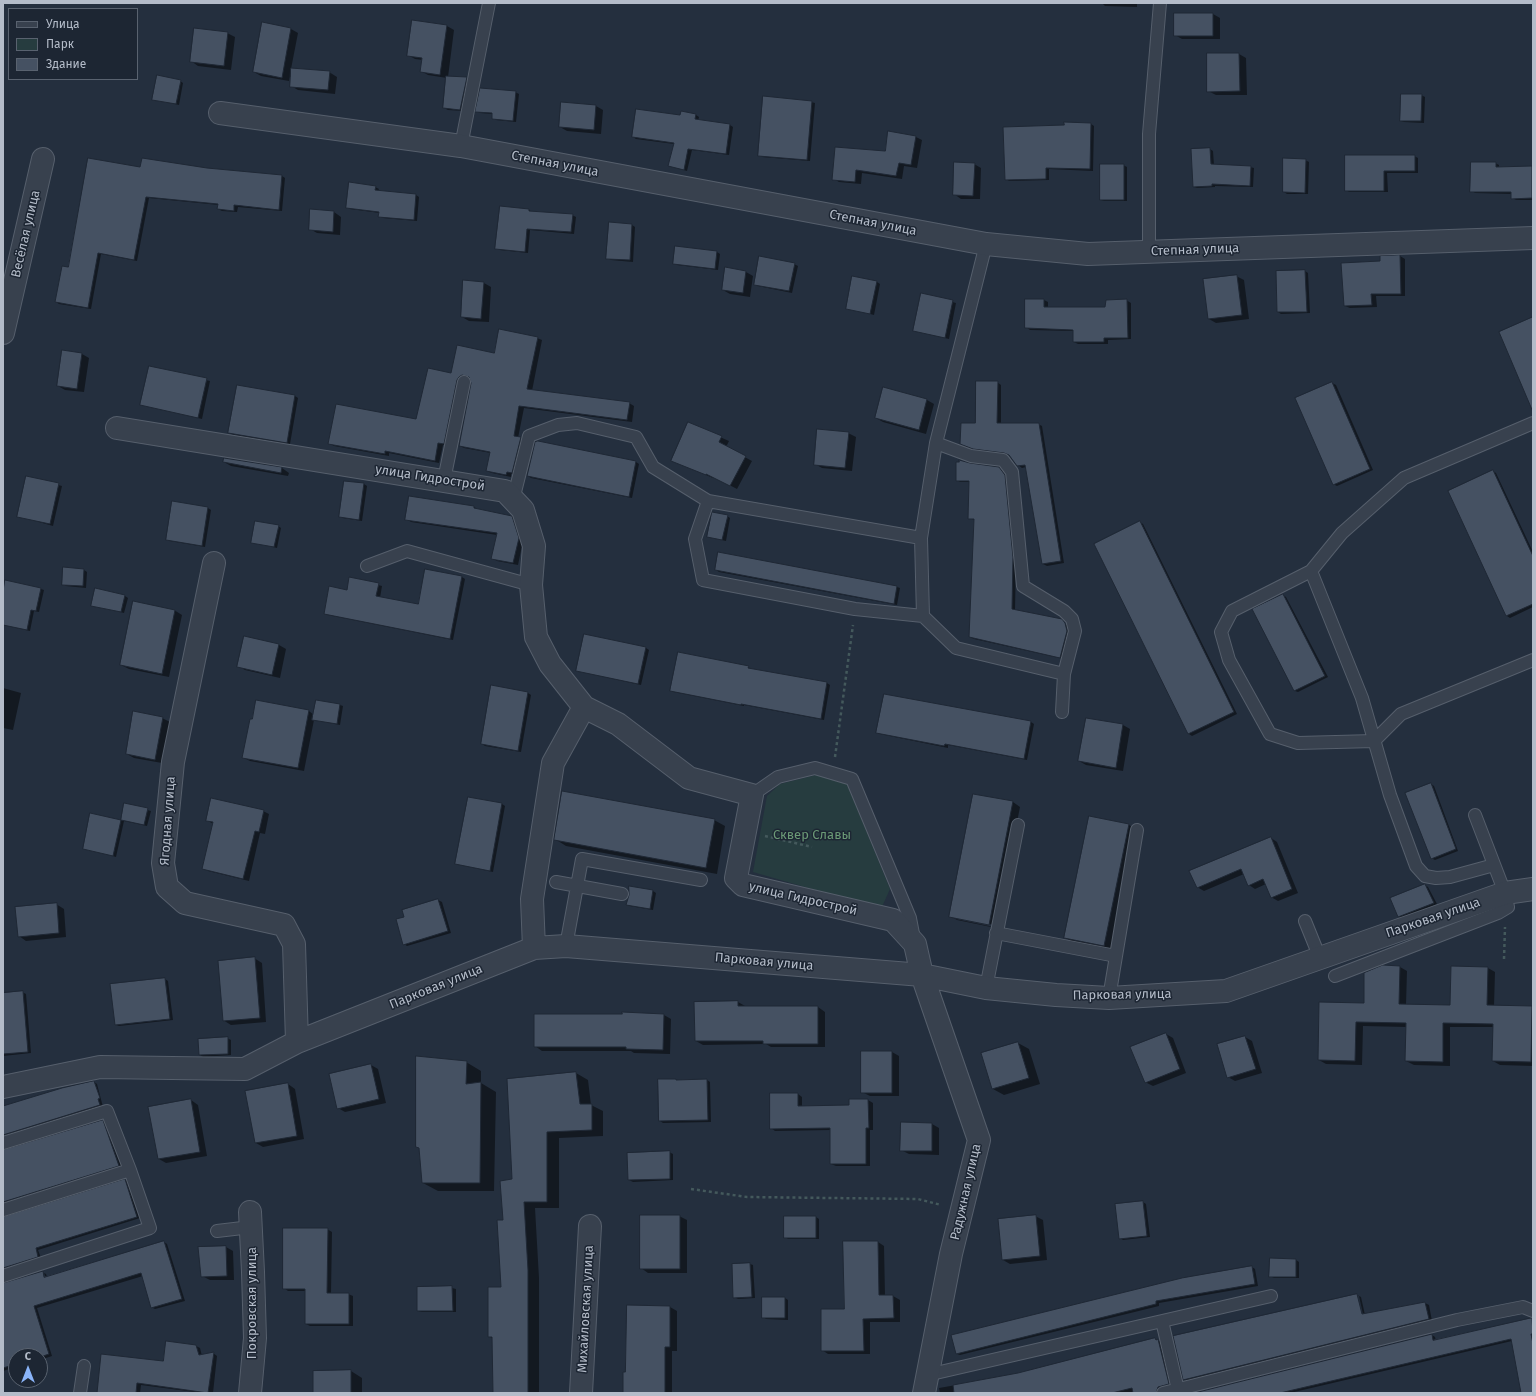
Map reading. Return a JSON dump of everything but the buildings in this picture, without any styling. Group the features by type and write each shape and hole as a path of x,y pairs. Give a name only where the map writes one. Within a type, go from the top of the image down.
{"street":[{"name":"Степная улица","path":"220,112 460,146 986,244 1088,254 1533,238"},
{"name":"Весёлая улица","path":"3,333 43,159"},
{"name":"улица Гидрострой","path":"117,428 505,490 523,510 534,546 531,585 536,637 550,664 584,707 618,724 689,778 752,795 736,878 743,885 893,920 915,944 922,974"},
{"name":"Ягодная улица","path":"214,563 173,762 163,863 167,887 185,903 284,925 294,944 297,1042"},
{"path":"534,948 532,899 553,763 584,707"},
{"name":"Парковая улица","path":"3,1087 100,1067 245,1069 297,1042 534,948 566,946 922,974 986,988 1056,995 1109,998 1226,991 1320,958 1507,900 1533,889"},
{"name":"Радужная улица","path":"922,974 979,1140 951,1254 926,1384"},
{"name":"Покровская улица","path":"250,1393 255,1338 251,1219"},
{"name":"Михайловская улица","path":"581,1393 590,1226"}],"lane":[{"path":"460,146 489,3"},
{"path":"1149,252 1149,134 1160,3"},
{"path":"923,616 921,538 936,443 986,244"},
{"path":"444,480 464,382"},
{"path":"1533,422 1404,478 1342,533 1311,571 1232,611 1221,632 1229,660 1270,734 1298,743 1374,741 1401,714 1533,660"},
{"path":"513,500 529,436 558,425 578,423 636,437 653,467 708,501 921,538"},
{"path":"936,443 971,456 1003,460 1012,472 1022,586 1064,611 1072,620 1075,631 1064,674 1062,712"},
{"path":"708,501 695,539 703,580 855,609 923,616 956,648 1064,674"},
{"path":"367,566 407,551 531,585"},
{"path":"1311,571 1362,698 1390,795 1416,866 1425,876 1436,878 1450,877 1494,865"},
{"path":"752,795 778,777 816,768 852,779 910,918 915,944"},
{"path":"1335,976 1498,913 1507,900 1475,816"},
{"path":"986,988 1018,825"},
{"path":"1109,998 1137,830"},
{"path":"566,946 582,859 701,880"},
{"path":"556,882 622,894"},
{"path":"1305,921 1320,958"},
{"path":"996,933 1116,956"},
{"path":"3,1143 107,1111 130,1170 150,1228 3,1276"},
{"path":"3,1210 130,1170"},
{"path":"217,1231 251,1219"},
{"path":"926,1384 1162,1321 1271,1296"},
{"path":"1163,1393 1457,1320 1523,1307 1533,1311"},
{"path":"1162,1321 1178,1390"},
{"path":"80,1393 84,1366"}],"path":[{"path":"833,773 855,609"},
{"path":"745,831 812,847"},
{"path":"1504,959 1505,913 1507,900"},
{"path":"692,1189 747,1197 918,1199 962,1211"}],"green space":[{"name":"Сквер Славы","path":"816,775 847,784 890,889 881,909 753,872 767,796 780,784"}]}
